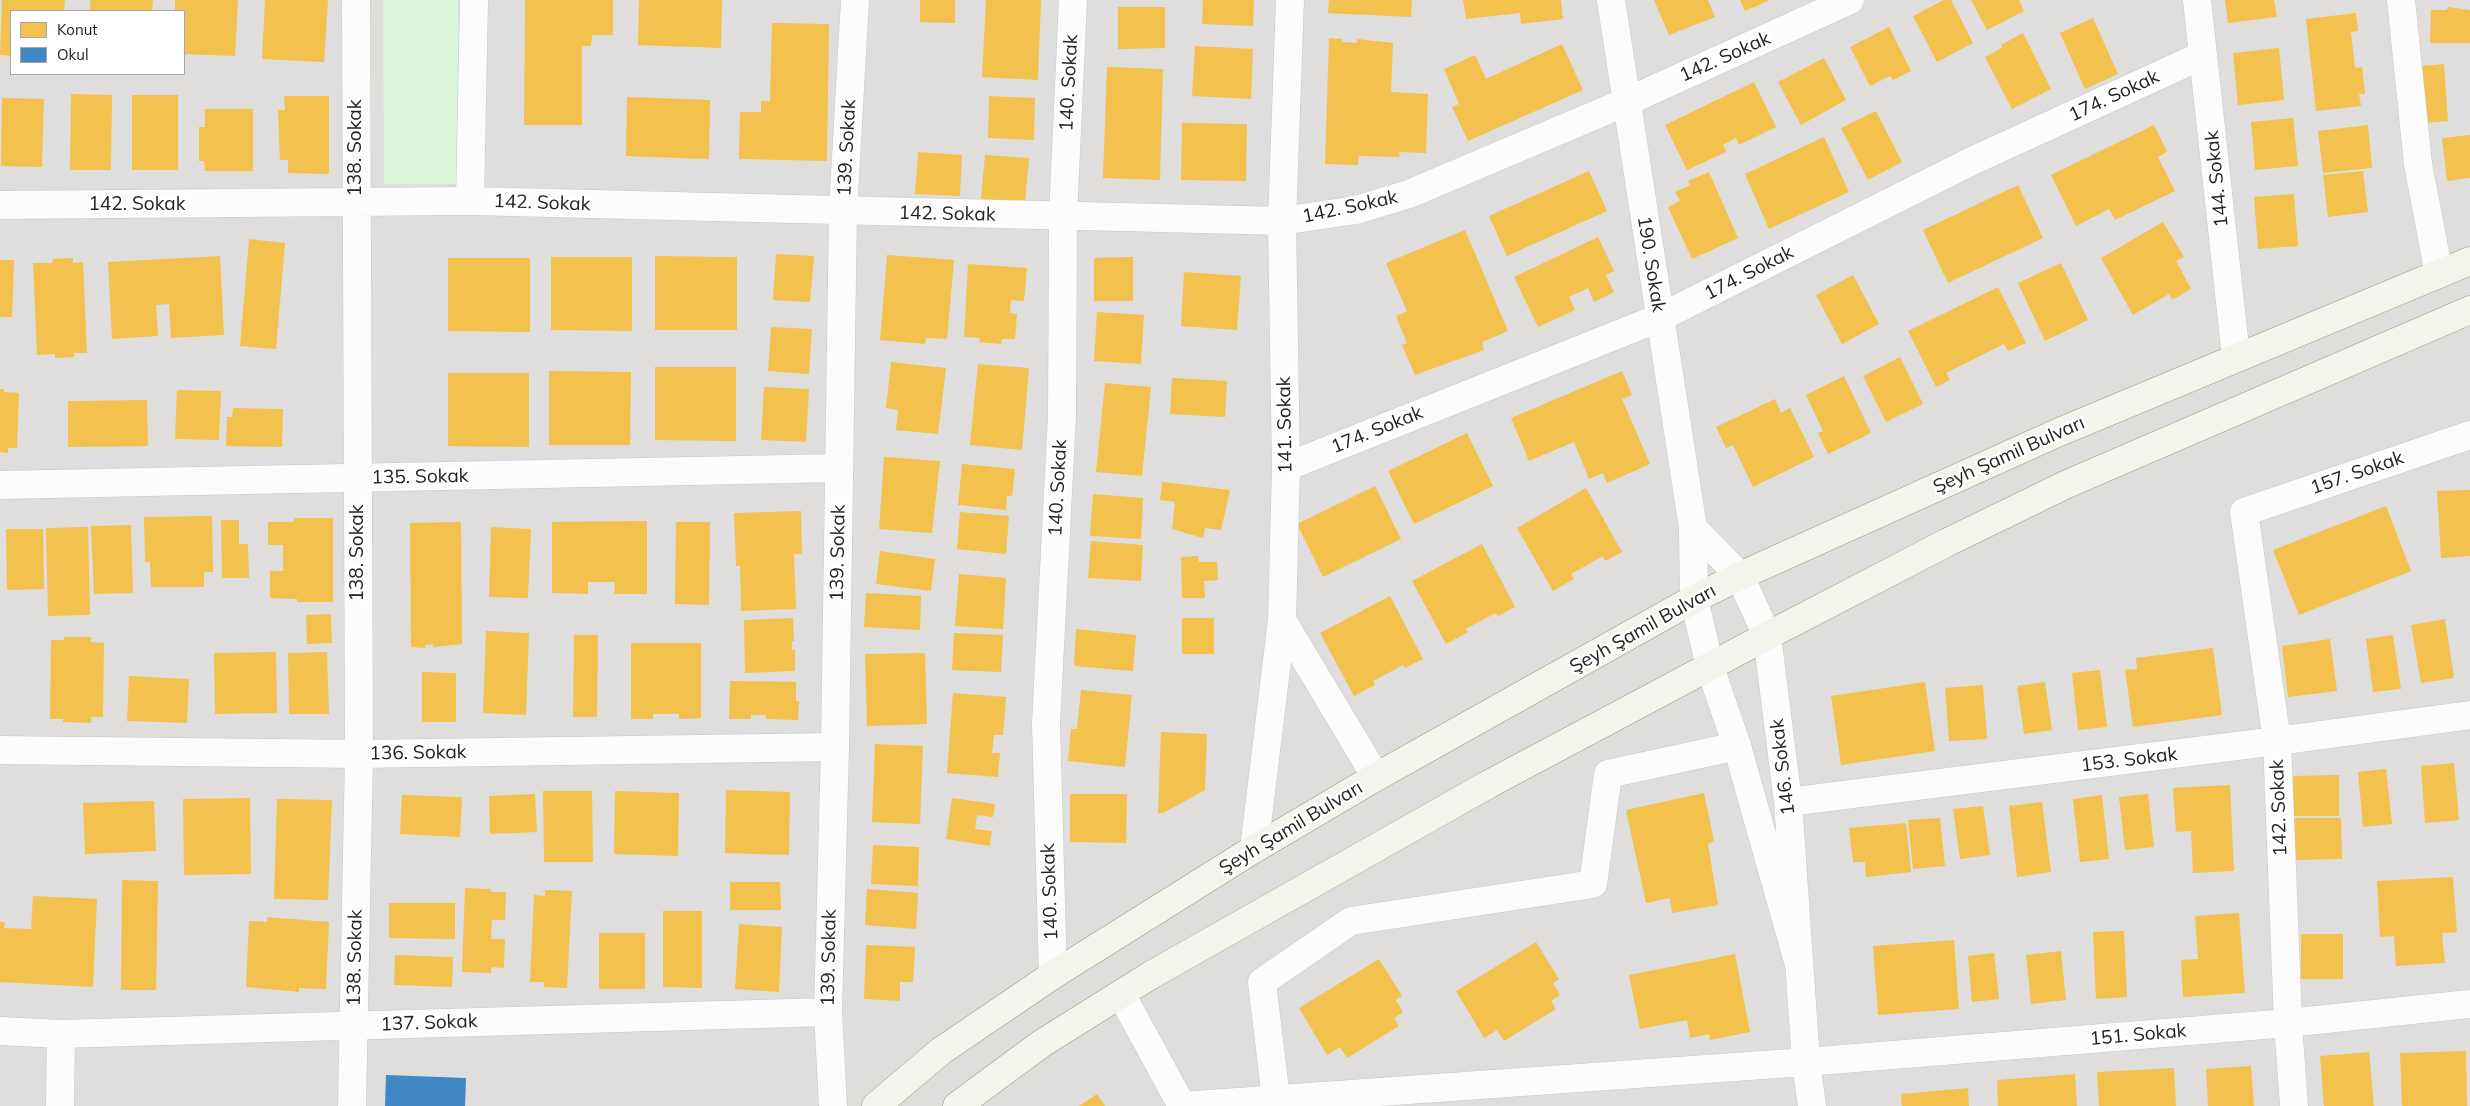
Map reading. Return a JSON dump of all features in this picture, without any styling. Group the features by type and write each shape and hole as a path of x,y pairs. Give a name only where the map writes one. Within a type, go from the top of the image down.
{"main road":[{"name":"Şeyh Şamil Bulvarı","path":"876,1106 941,1051 1053,975 1254,849 1376,776 1694,599 1740,576 2057,433 2236,357 2470,262"},
{"path":"957,1106 1041,1044 1121,994 1481,788 1767,636 1946,543 2065,485 2470,310"}],"street":[{"name":"138. Sokak","path":"352,1106 358,754 355,202 356,0"},
{"path":"470,201 474,0"},
{"name":"139. Sokak","path":"833,1106 828,1012 835,747 843,211 855,0"},
{"name":"140. Sokak","path":"1053,975 1046,723 1062,416 1063,216 1073,0"},
{"name":"141. Sokak","path":"1254,849 1282,620 1286,467 1282,221 1290,0"},
{"name":"190. Sokak","path":"1611,0 1692,528 1694,599"},
{"name":"142. Sokak","path":"0,205 470,201 1282,221 1356,210 1409,194 1626,102 1850,0"},
{"name":"144. Sokak","path":"2197,0 2236,357"},
{"path":"2401,0 2418,164 2439,274"},
{"name":"174. Sokak","path":"1286,467 1659,318 1972,161 2203,54"},
{"name":"157. Sokak","path":"2244,512 2470,435"},
{"name":"135. Sokak","path":"0,485 840,468"},
{"name":"142. Sokak","path":"2244,512 2277,741 2288,1023 2294,1106"},
{"path":"1692,528 1740,576"},
{"name":"146. Sokak","path":"1740,576 1767,636 1788,802 1806,1062 1812,1106"},
{"name":"146. Sokak","path":"1694,599 1710,667 1737,746 1799,965"},
{"path":"1282,620 1376,776"},
{"name":"153. Sokak","path":"1788,802 2277,741 2470,714"},
{"path":"1276,1099 1262,982 1350,921 1593,884 1608,774 1737,746"},
{"name":"136. Sokak","path":"0,750 358,754 835,747"},
{"path":"1121,994 1181,1106"},
{"name":"151. Sokak","path":"1181,1106 1806,1062 2288,1023 2470,1004"},
{"name":"137. Sokak","path":"0,1031 61,1034 828,1012"},
{"path":"60,1106 61,1034"}],"shaded area":[{"path":"0,0 2470,0 2470,1106 0,1106"}],"green space":[{"path":"383,0 458,0 459,184 384,184"}],"building: Konut":[{"path":"2,0 65,0 64,10 10,10 10,56 0,55"},
{"path":"90,0 153,0 152,10 90,10"},
{"path":"175,0 238,0 235,56 185,54 185,10 175,10"},
{"path":"265,0 328,0 324,62 262,59"},
{"path":"525,0 613,0 613,35 592,35 591,46 582,46 582,125 524,125"},
{"path":"639,0 722,0 721,48 638,45"},
{"path":"920,0 955,0 955,23 920,22"},
{"path":"986,0 1041,0 1038,80 982,77"},
{"path":"1203,0 1254,0 1253,26 1202,24"},
{"path":"1329,0 1412,0 1411,17 1328,13"},
{"path":"1463,0 1561,0 1563,19 1521,24 1520,13 1466,19"},
{"path":"1654,0 1708,0 1715,17 1669,35"},
{"path":"1740,0 1770,0 1745,11"},
{"path":"1944,0 1951,0 1973,43 1937,62 1913,16"},
{"path":"1971,0 2019,0 2024,11 1987,30"},
{"path":"2225,0 2274,0 2277,17 2228,23"},
{"path":"1118,7 1165,7 1165,48 1118,49"},
{"path":"2448,7 2470,10 2470,43 2430,43 2431,10 2447,10"},
{"path":"2356,13 2358,31 2351,32 2355,68 2362,67 2365,94 2359,94 2361,106 2316,111 2306,19"},
{"path":"2093,18 2118,74 2085,89 2060,33"},
{"path":"772,23 829,24 827,161 739,159 740,112 761,112 761,101 770,101"},
{"path":"1889,27 1911,71 1893,80 1890,76 1870,86 1850,47"},
{"path":"2023,33 2051,89 2012,109 1985,57 2002,48 2001,45"},
{"path":"1329,38 1342,39 1342,42 1357,43 1357,39 1393,43 1391,92 1428,94 1426,153 1399,152 1400,157 1359,156 1358,165 1325,164"},
{"path":"1562,44 1583,90 1468,141 1452,107 1459,104 1444,69 1475,55 1486,79"},
{"path":"1195,46 1253,49 1251,99 1192,96"},
{"path":"2279,48 2284,100 2238,105 2233,53"},
{"path":"1824,58 1846,100 1801,125 1778,82"},
{"path":"2444,64 2448,121 2425,123 2421,66"},
{"path":"1107,67 1163,69 1160,180 1103,178"},
{"path":"1754,82 1776,127 1739,145 1736,138 1723,145 1726,152 1687,170 1665,125"},
{"path":"71,94 112,95 111,170 70,170"},
{"path":"132,95 178,95 178,170 132,170"},
{"path":"284,96 329,96 329,174 288,173 288,160 280,160 278,110 285,110"},
{"path":"989,96 1035,98 1034,140 988,138"},
{"path":"627,97 710,100 709,159 626,156"},
{"path":"2,98 44,99 42,167 1,166"},
{"path":"205,109 253,109 253,171 205,171 204,161 199,161 199,127 205,127"},
{"path":"1876,111 1902,162 1868,180 1841,128"},
{"path":"2293,118 2298,166 2255,170 2251,122"},
{"path":"1182,123 1247,124 1246,181 1181,180"},
{"path":"2154,125 2167,152 2158,157 2175,191 2115,220 2109,209 2076,226 2051,175"},
{"path":"2368,125 2372,168 2323,173 2318,131"},
{"path":"2470,135 2470,178 2447,181 2442,138"},
{"path":"1824,137 1849,192 1769,229 1745,174"},
{"path":"918,152 962,155 960,196 915,194"},
{"path":"985,155 1029,158 1025,203 981,200"},
{"path":"1589,171 1607,211 1507,256 1489,216"},
{"path":"2363,171 2368,212 2328,217 2323,175"},
{"path":"1709,172 1738,238 1692,259 1668,207 1680,201 1675,192 1690,185 1688,181"},
{"path":"2018,185 2043,238 1948,283 1923,230"},
{"path":"2294,194 2298,246 2258,249 2254,197"},
{"path":"2163,222 2184,257 2176,261 2191,289 2172,300 2169,294 2133,315 2101,258"},
{"path":"1465,230 1508,331 1482,342 1484,350 1415,375 1402,345 1407,343 1396,316 1407,311 1386,263"},
{"path":"1598,237 1614,271 1606,275 1614,292 1594,302 1588,288 1569,297 1575,310 1538,327 1514,277"},
{"path":"249,239 285,243 276,349 240,346"},
{"path":"776,254 814,256 810,302 773,300"},
{"path":"887,255 954,260 947,339 926,338 925,344 880,340"},
{"path":"220,256 224,335 171,338 169,304 156,305 158,336 112,339 108,262"},
{"path":"655,256 737,257 737,330 655,330"},
{"path":"551,257 632,257 632,331 551,330"},
{"path":"1133,257 1133,301 1094,301 1094,258"},
{"path":"73,258 73,263 83,262 87,353 74,353 74,357 55,358 55,354 37,355 33,263 52,263 53,259"},
{"path":"448,258 530,258 530,332 448,331"},
{"path":"0,260 14,260 12,317 0,317"},
{"path":"2061,263 2088,320 2045,341 2018,283"},
{"path":"968,264 1027,268 1024,301 1011,300 1010,313 1017,314 1015,339 1002,339 1001,344 979,342 980,338 964,337"},
{"path":"1184,272 1241,276 1237,330 1181,326"},
{"path":"1853,275 1879,324 1842,344 1816,295"},
{"path":"1998,287 2026,343 2008,351 2004,344 1946,373 1950,380 1936,387 1908,331"},
{"path":"1097,312 1144,315 1141,364 1094,361"},
{"path":"771,327 812,329 809,374 768,371"},
{"path":"1900,357 1923,404 1886,422 1863,376"},
{"path":"891,362 946,368 938,434 896,430 898,410 886,408"},
{"path":"978,364 1029,368 1022,450 970,445"},
{"path":"655,367 736,367 736,441 655,440"},
{"path":"549,371 631,372 630,445 549,445"},
{"path":"1622,371 1632,395 1622,399 1650,464 1607,483 1603,473 1589,479 1574,442 1529,461 1511,418"},
{"path":"448,373 529,373 529,447 448,446"},
{"path":"1844,376 1871,433 1828,454 1818,433 1823,431 1806,395"},
{"path":"1172,378 1227,381 1225,417 1170,414"},
{"path":"1105,383 1151,387 1142,476 1096,472"},
{"path":"764,387 809,389 806,442 761,440"},
{"path":"0,389 4,389 4,392 19,393 17,448 8,448 8,453 0,452"},
{"path":"177,390 221,391 219,440 175,439"},
{"path":"1775,399 1781,413 1790,408 1814,457 1753,487 1733,445 1726,448 1716,427"},
{"path":"147,400 148,446 68,447 68,401"},
{"path":"233,408 283,409 282,447 226,446 227,417 232,417"},
{"path":"1467,433 1493,486 1414,524 1388,471"},
{"path":"884,457 940,461 932,533 879,529"},
{"path":"962,464 1015,469 1012,496 1007,496 1006,510 958,505"},
{"path":"1162,482 1230,490 1221,530 1205,528 1203,538 1172,529 1175,502 1160,500"},
{"path":"1375,486 1401,539 1323,577 1297,524"},
{"path":"1586,488 1622,552 1605,561 1603,556 1571,574 1574,579 1553,591 1517,528"},
{"path":"2470,490 2470,556 2441,558 2437,491"},
{"path":"1093,494 1143,498 1141,539 1090,536"},
{"path":"2386,506 2411,571 2299,615 2273,550"},
{"path":"801,511 802,554 794,554 796,609 741,611 740,566 736,566 734,513"},
{"path":"960,512 1009,516 1006,554 957,549"},
{"path":"212,516 213,572 204,572 204,587 151,587 150,562 145,562 144,517"},
{"path":"294,518 333,518 333,602 297,602 297,599 270,598 270,571 283,571 283,545 268,545 268,522 294,522"},
{"path":"221,520 239,520 239,544 248,544 249,578 222,578"},
{"path":"647,521 647,594 614,594 615,582 588,582 588,594 552,593 552,522"},
{"path":"461,522 462,644 433,647 433,644 425,645 425,648 411,647 410,523"},
{"path":"676,522 710,522 709,605 675,604"},
{"path":"131,525 133,593 94,594 91,526"},
{"path":"88,527 90,615 48,616 46,528"},
{"path":"491,527 531,529 528,598 489,597"},
{"path":"6,529 43,529 44,589 7,590"},
{"path":"1091,541 1143,545 1141,581 1088,578"},
{"path":"1482,544 1515,607 1498,616 1496,613 1465,629 1468,632 1446,644 1412,581"},
{"path":"880,551 935,559 931,591 876,584"},
{"path":"1198,556 1199,562 1217,562 1218,580 1204,581 1205,598 1182,598 1181,557"},
{"path":"959,574 1006,578 1003,629 955,626"},
{"path":"866,593 921,596 920,630 864,627"},
{"path":"1390,596 1423,659 1405,668 1403,665 1373,681 1375,685 1354,696 1320,633"},
{"path":"331,614 332,643 307,644 306,615"},
{"path":"793,618 794,641 792,641 792,650 795,650 795,671 745,673 744,620"},
{"path":"1182,618 1214,618 1214,654 1182,654"},
{"path":"2445,619 2454,678 2421,683 2411,625"},
{"path":"1076,629 1136,635 1133,671 1074,666"},
{"path":"486,631 529,633 526,715 483,713"},
{"path":"954,633 1003,635 1001,672 952,670"},
{"path":"574,635 598,635 597,717 573,717"},
{"path":"2393,635 2401,689 2373,692 2366,639"},
{"path":"64,637 91,637 91,642 104,643 103,717 91,717 91,723 63,722 63,719 50,719 51,640 64,640"},
{"path":"2330,639 2337,691 2288,697 2282,646"},
{"path":"631,643 701,643 701,718 679,719 679,714 653,714 653,719 631,719"},
{"path":"2213,648 2222,715 2133,727 2125,670 2137,669 2136,658"},
{"path":"276,652 277,713 215,714 214,653"},
{"path":"327,652 329,714 289,714 288,653"},
{"path":"925,653 927,724 867,726 865,654"},
{"path":"2100,670 2107,727 2078,730 2072,673"},
{"path":"422,672 456,673 456,722 422,722"},
{"path":"129,676 189,679 187,723 127,721"},
{"path":"730,681 796,682 796,701 799,701 798,720 766,719 766,715 751,715 751,719 729,719"},
{"path":"1925,682 1935,751 1841,765 1831,696"},
{"path":"2045,682 2052,730 2024,734 2017,686"},
{"path":"1983,685 1987,739 1949,741 1945,688"},
{"path":"1081,690 1132,695 1125,767 1068,761 1071,729 1077,729"},
{"path":"953,693 1006,697 1003,735 994,735 992,753 1000,753 998,777 947,773"},
{"path":"1161,732 1207,734 1205,790 1163,813 1158,813"},
{"path":"875,744 923,746 920,824 872,822"},
{"path":"2454,763 2459,820 2425,823 2421,766"},
{"path":"2386,769 2392,824 2363,827 2358,772"},
{"path":"2339,775 2339,816 2292,816 2292,776"},
{"path":"2230,785 2234,871 2193,873 2191,831 2176,832 2173,788"},
{"path":"726,790 790,792 789,855 725,853"},
{"path":"543,791 592,791 593,862 544,862"},
{"path":"615,791 679,793 678,856 614,854"},
{"path":"1704,793 1714,841 1708,844 1718,905 1672,913 1670,898 1646,903 1626,810"},
{"path":"535,794 537,832 490,834 489,796"},
{"path":"1070,794 1127,794 1126,843 1070,842"},
{"path":"2148,794 2154,847 2125,850 2119,797"},
{"path":"402,795 462,797 460,837 400,834"},
{"path":"2102,795 2109,859 2080,862 2073,799"},
{"path":"250,798 251,874 184,875 183,799"},
{"path":"952,798 995,804 993,817 977,815 975,829 992,831 990,846 946,839"},
{"path":"277,799 332,800 328,900 274,899"},
{"path":"154,801 156,851 85,854 83,803"},
{"path":"2042,802 2051,872 2017,877 2009,806"},
{"path":"1983,806 1990,855 1960,859 1953,809"},
{"path":"1940,818 1945,866 1913,869 1908,820"},
{"path":"2291,818 2341,818 2342,859 2292,860"},
{"path":"1906,823 1911,872 1866,877 1865,862 1853,862 1849,828"},
{"path":"873,845 919,847 918,886 871,884"},
{"path":"2453,877 2457,932 2442,933 2445,963 2396,966 2394,936 2380,937 2377,881"},
{"path":"122,880 158,881 156,990 121,990"},
{"path":"730,882 780,882 781,910 730,910"},
{"path":"465,888 491,889 491,892 506,892 505,920 492,920 491,939 505,939 504,968 491,967 491,973 462,972"},
{"path":"867,889 918,893 916,929 865,925"},
{"path":"545,890 572,891 567,988 544,987 544,982 530,982 534,895 545,896"},
{"path":"33,896 97,899 93,987 0,982 0,922 5,922 4,928 31,929"},
{"path":"389,903 455,903 455,939 389,938"},
{"path":"663,911 702,911 702,988 663,987"},
{"path":"2239,913 2245,993 2183,997 2181,960 2198,959 2195,916"},
{"path":"267,917 329,922 326,989 299,988 299,992 246,987 249,921 267,922"},
{"path":"739,924 782,927 779,992 735,989"},
{"path":"2124,931 2127,997 2096,999 2093,932"},
{"path":"599,933 645,933 645,989 599,989"},
{"path":"2301,934 2343,934 2343,979 2301,979"},
{"path":"1954,940 1959,1009 1878,1015 1873,946"},
{"path":"1536,942 1559,979 1553,983 1560,995 1551,1001 1556,1009 1504,1041 1497,1030 1484,1038 1456,991"},
{"path":"866,945 915,947 913,982 900,982 900,1001 864,999"},
{"path":"2061,951 2066,1000 2031,1004 2026,955"},
{"path":"1994,953 1999,999 1972,1002 1968,956"},
{"path":"1735,954 1750,1032 1710,1040 1709,1034 1690,1038 1687,1020 1640,1029 1629,975"},
{"path":"395,955 453,957 452,987 394,985"},
{"path":"1379,959 1402,996 1396,1000 1403,1012 1394,1018 1399,1026 1347,1058 1340,1047 1327,1055 1299,1008"},
{"path":"2466,1051 2467,1106 2402,1106 2400,1053"},
{"path":"2369,1052 2374,1106 2324,1106 2320,1056"},
{"path":"2251,1066 2254,1106 2208,1106 2206,1069"},
{"path":"2174,1068 2176,1106 2099,1106 2097,1072"},
{"path":"2075,1074 2077,1106 1998,1106 1997,1080"},
{"path":"1968,1088 1969,1106 1902,1106 1901,1094"},
{"path":"1097,1094 1105,1106 1079,1106"}],"building: Okul":[{"path":"386,1075 466,1078 465,1106 385,1106"}]}
